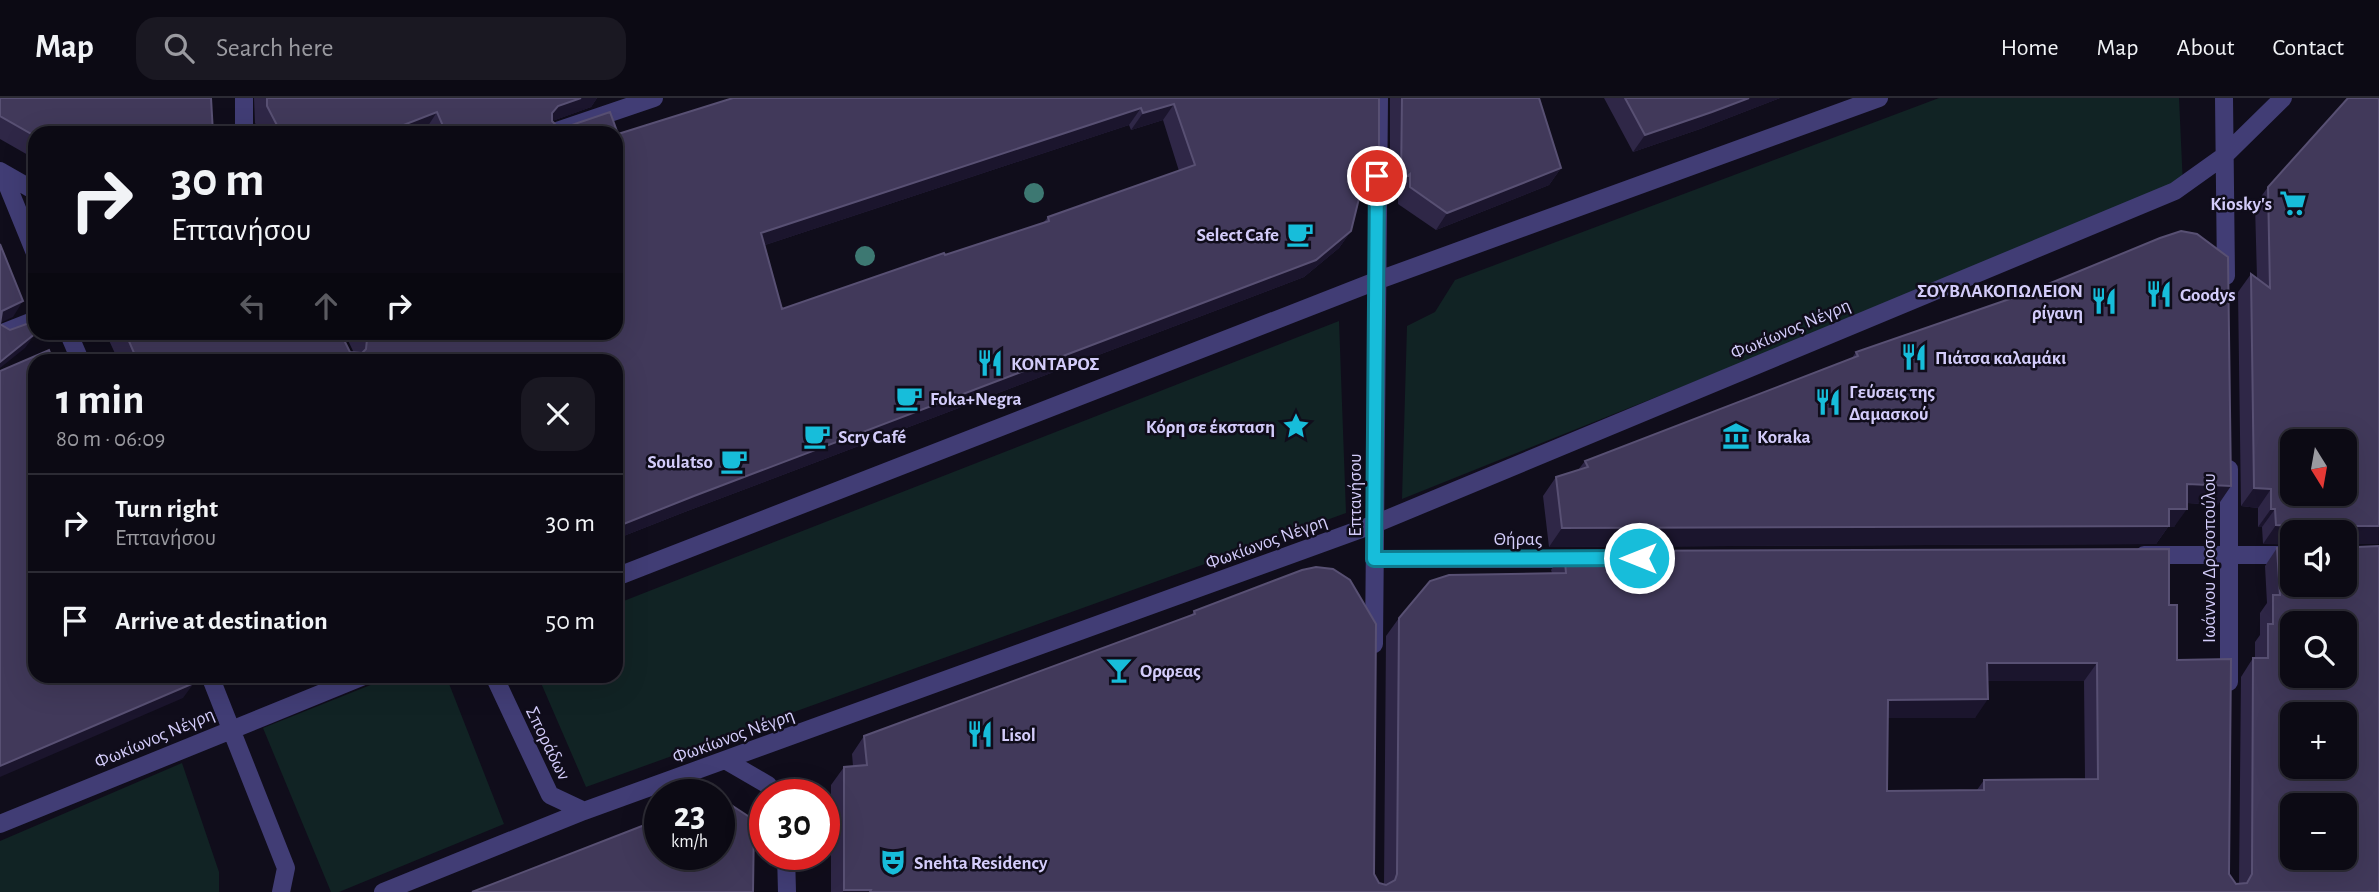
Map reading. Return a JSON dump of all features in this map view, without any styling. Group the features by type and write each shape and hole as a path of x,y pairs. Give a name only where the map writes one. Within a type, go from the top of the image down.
{"street":[{"path":"244,98 244,126"},
{"path":"572,126 654,98"},
{"name":"Επτανήσου","path":"1374,656 1379,98"},
{"path":"623,575 1376,281 1879,98"},
{"path":"2224,98 2226,295"},
{"name":"Φωκίωνος Νέγρη","path":"383,892 584,811 1375,524 2175,191 2224,156 2283,98"},
{"path":"1,171 28,187"},
{"path":"1,171 28,236"},
{"path":"0,334 28,323"},
{"name":"Ιωάννου Δροσοπούλου","path":"2228,448 2229,703"},
{"path":"2127,555 2280,555"},
{"name":"Θήρας","path":"1374,559 1602,558"},
{"path":"213,683 286,868 281,892"},
{"name":"Φωκίωνος Νέγρη","path":"0,824 346,683"},
{"name":"Σποράδων","path":"497,683 550,795 584,811"},
{"path":"725,760 758,779"},
{"path":"786,870 787,892"}],"shaded area":[{"path":"1939,98 2179,98 2183,186 1402,499 1407,326 1435,312 1455,280"},
{"path":"1339,321 1346,513 586,787 541,683 623,683 623,601"},
{"path":"376,683 449,683 504,824 339,892 331,892 263,728"},
{"path":"182,763 219,872 219,892 0,892 0,841"}],"building":[{"path":"0,98 211,98 213,126 28,126 28,132 0,116"},
{"path":"267,98 581,98 558,106 552,113 552,121 561,126 443,126 437,112 401,126 277,126 267,106"},
{"path":"733,98 1379,98 1379,165 1369,158 1351,231 1316,260 623,524 623,354 134,354 128,340 344,340 350,352 362,353 366,349 367,340 623,340 623,132","holes":["1174,104 1195,165 1048,217 1049,221 945,255 944,253 782,309 761,233 1141,108 1143,113"]},
{"path":"1402,98 1539,98 1561,168 1447,213 1410,187 1410,174 1401,181"},
{"path":"1625,98 1749,98 1645,135"},
{"path":"2348,98 2379,98 2379,526 2357,526 2357,520 2280,520 2280,525 2276,525 2275,509 2271,509 2271,489 2254,488 2251,274 2270,288 2268,187"},
{"path":"610,112 615,126 569,126"},
{"path":"2181,231 2197,234 2228,257 2231,486 2187,484 2187,509 2169,509 2169,526 1562,528 1556,477 1588,467 1585,461 1858,356 1856,352 2024,294"},
{"path":"0,244 23,301 2,311 0,324"},
{"path":"28,323 28,339 0,362 0,324 10,330"},
{"path":"28,359 28,683 194,683 0,766 0,371"},
{"path":"2357,546 2379,546 2379,892 844,890 844,767 867,765 864,736 1316,567 1333,569 1350,580 1376,624 1374,874 1379,883 1386,885 1395,880 1397,874 1399,618 1430,581 1449,575 1566,573 1564,551 2169,549 2169,605 2177,605 2177,660 2231,659 2229,874 2236,884 2247,883 2252,874 2253,658 2268,658 2268,624 2273,624 2273,595 2357,597","holes":["1987,663 2097,663 2098,779 1984,780 1984,790 1887,791 1888,700 1988,699"]},
{"path":"2277,548 2280,548 2280,595"},
{"path":"735,808 749,817 749,870 753,870 753,892 472,892 644,825 644,870 735,870"}],"place":[{"name":"Kiosky's","path":"2293,203"},
{"name":"Select Cafe","path":"1300,234"},
{"name":"Goodys","path":"2159,294"},
{"name":"ΣΟΥΒΛΑΚΟΠΩΛΕΙΟΝ ρίγανη","path":"2104,301"},
{"name":"Πιάτσα καλαμάκι","path":"1914,357"},
{"name":"ΚΟΝΤΑΡΟΣ","path":"990,363"},
{"name":"Foka+Negra","path":"909,398"},
{"name":"Γεύσεις της Δαμασκού","path":"1828,402"},
{"name":"Κόρη σε έκσταση","path":"1296,426"},
{"name":"Scry Café","path":"817,436"},
{"name":"Koraka","path":"1736,436"},
{"name":"Soulatso","path":"734,461"},
{"name":"Ορφεας","path":"1119,670"},
{"name":"Lisol","path":"980,734"},
{"name":"Snehta Residency","path":"893,862"}],"route":[{"path":"1377,176 1374,559 1639,558"}]}
